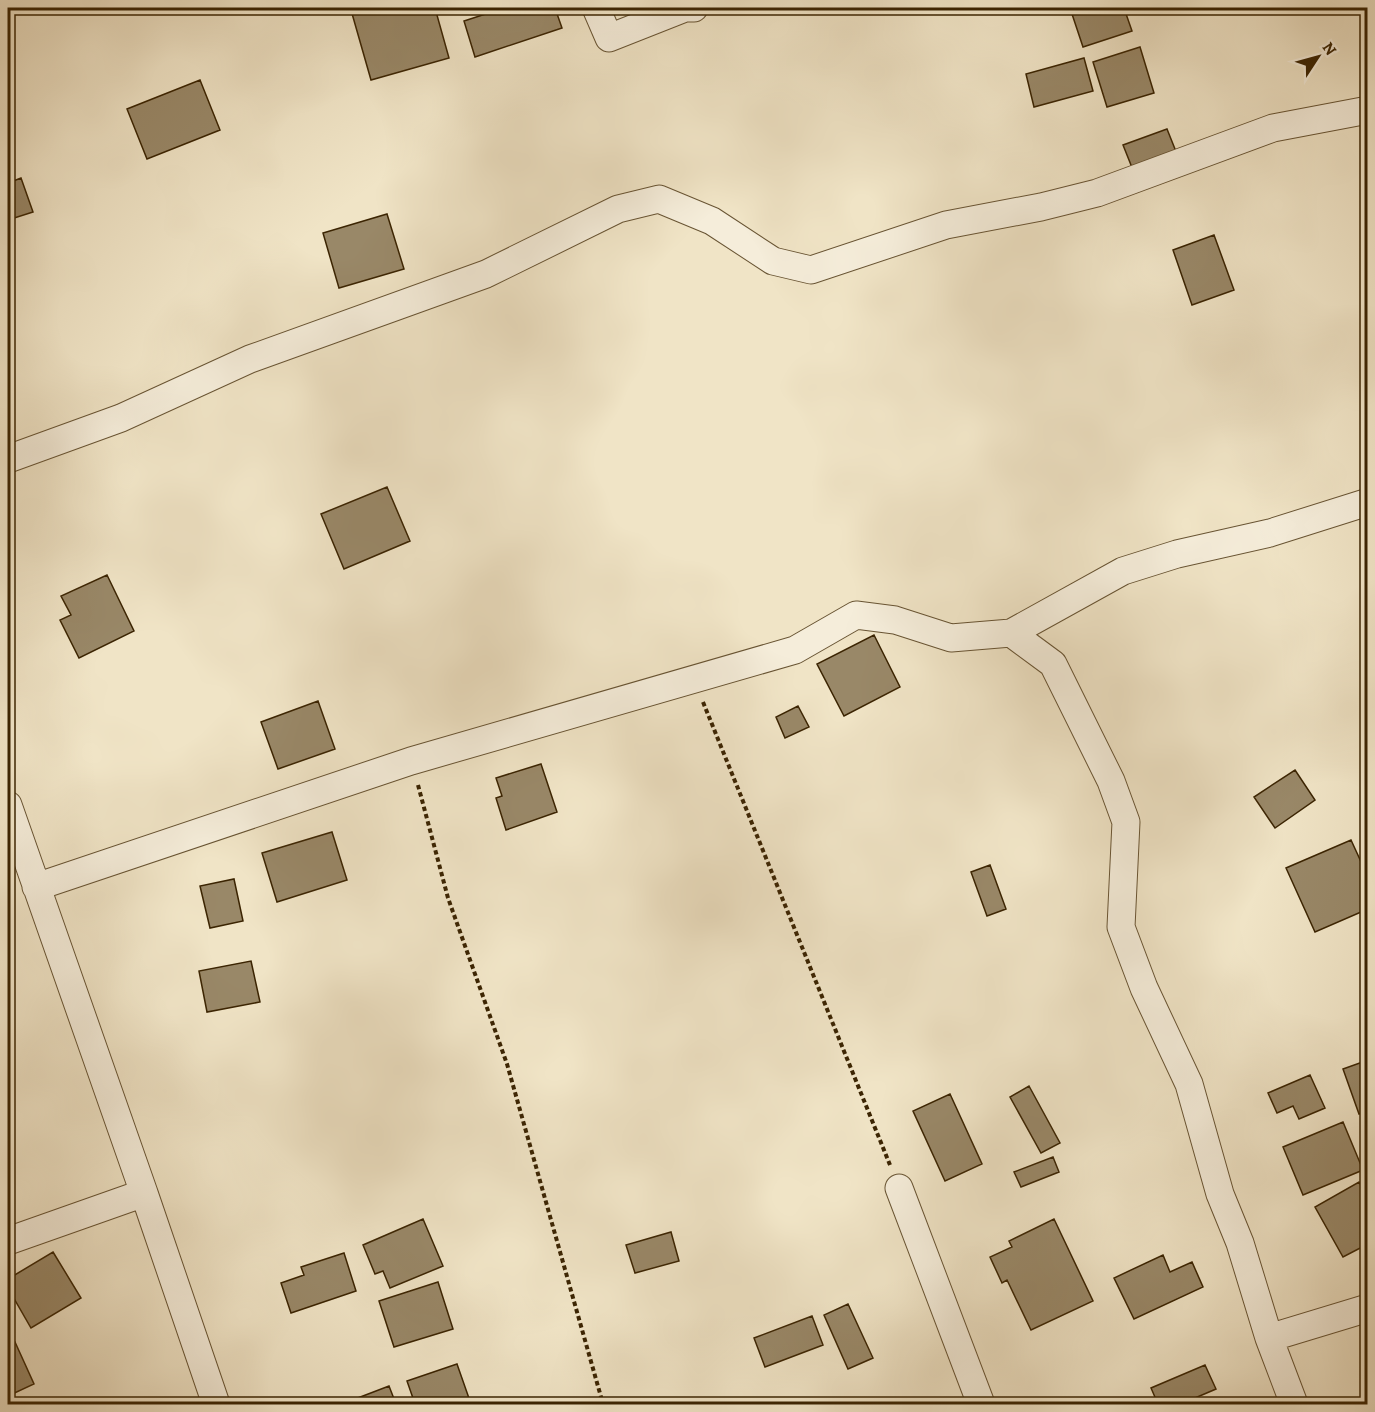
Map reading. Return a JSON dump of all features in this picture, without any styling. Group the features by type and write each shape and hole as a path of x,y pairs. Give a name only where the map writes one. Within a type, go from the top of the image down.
{"street":[{"path":"596,8 609,38 685,8 694,8"},
{"path":"8,459 122,418 250,359 486,274 618,209 659,199 712,221 773,261 811,270 946,225 1041,207 1097,193 1273,128 1368,110"},
{"path":"36,887 411,761 795,650 856,615 895,620 951,638 1011,633 1123,571 1177,554 1270,533 1368,502"},
{"path":"1011,633 1053,664 1115,791 1126,822 1121,927 1144,988 1189,1084 1220,1194 1240,1243 1269,1338 1294,1404"},
{"path":"8,805 216,1404"},
{"path":"899,1188 981,1404"},
{"path":"8,1241 144,1193"},
{"path":"1269,1338 1368,1308"}],"path":[{"path":"694,679 899,1188"},
{"path":"411,761 448,898 507,1064 603,1404"}],"building":[{"path":"435,8 449,58 371,80 351,10"},
{"path":"504,8 555,8 562,28 475,57 464,21"},
{"path":"1070,8 1124,8 1132,31 1083,47"},
{"path":"1140,47 1154,93 1107,107 1093,62"},
{"path":"1084,58 1093,91 1034,107 1026,74"},
{"path":"200,80 220,130 147,159 127,109"},
{"path":"1167,129 1177,154 1133,170 1123,145"},
{"path":"21,178 33,212 8,220 8,183"},
{"path":"387,214 404,269 339,288 323,233"},
{"path":"1214,235 1234,290 1192,305 1173,250"},
{"path":"387,487 410,541 344,569 321,514"},
{"path":"107,575 134,631 79,658 60,620 71,615 61,596"},
{"path":"874,635 900,687 844,716 817,664"},
{"path":"318,701 335,749 278,769 261,722"},
{"path":"798,706 809,727 785,738 776,717"},
{"path":"541,764 557,812 506,830 496,798 502,796 496,778"},
{"path":"1295,770 1315,800 1275,828 1254,797"},
{"path":"332,832 347,880 277,902 262,853"},
{"path":"1351,840 1368,877 1368,909 1315,932 1286,868"},
{"path":"990,865 1006,909 987,916 971,872"},
{"path":"234,879 243,921 210,928 200,886"},
{"path":"251,961 260,1002 207,1012 199,971"},
{"path":"1368,1060 1368,1111 1359,1114 1343,1069"},
{"path":"1310,1075 1325,1108 1299,1119 1293,1106 1277,1113 1268,1093"},
{"path":"1029,1086 1060,1143 1041,1153 1010,1097"},
{"path":"950,1094 982,1164 945,1181 913,1111"},
{"path":"1343,1122 1363,1170 1303,1195 1283,1147"},
{"path":"1053,1157 1059,1172 1021,1187 1014,1172"},
{"path":"1359,1182 1368,1197 1368,1244 1343,1257 1315,1207"},
{"path":"423,1219 443,1266 390,1288 383,1271 375,1274 363,1245"},
{"path":"1054,1219 1093,1301 1031,1330 1007,1280 1002,1283 990,1257 1012,1247 1009,1241"},
{"path":"671,1232 679,1261 635,1273 626,1245"},
{"path":"53,1252 81,1298 31,1328 8,1288 8,1279"},
{"path":"344,1253 356,1291 291,1313 281,1283 304,1275 301,1267"},
{"path":"1163,1255 1170,1272 1192,1262 1203,1287 1134,1319 1114,1278"},
{"path":"438,1282 453,1329 394,1347 379,1301"},
{"path":"848,1304 873,1358 848,1369 824,1315"},
{"path":"812,1316 823,1345 765,1367 754,1338"},
{"path":"15,1342 34,1384 8,1396 8,1346"},
{"path":"457,1364 471,1404 415,1404 407,1381"},
{"path":"1205,1365 1216,1389 1181,1404 1158,1404 1151,1388"},
{"path":"389,1386 396,1404 342,1404"},
{"path":"126,1399 128,1404 113,1404"}]}
